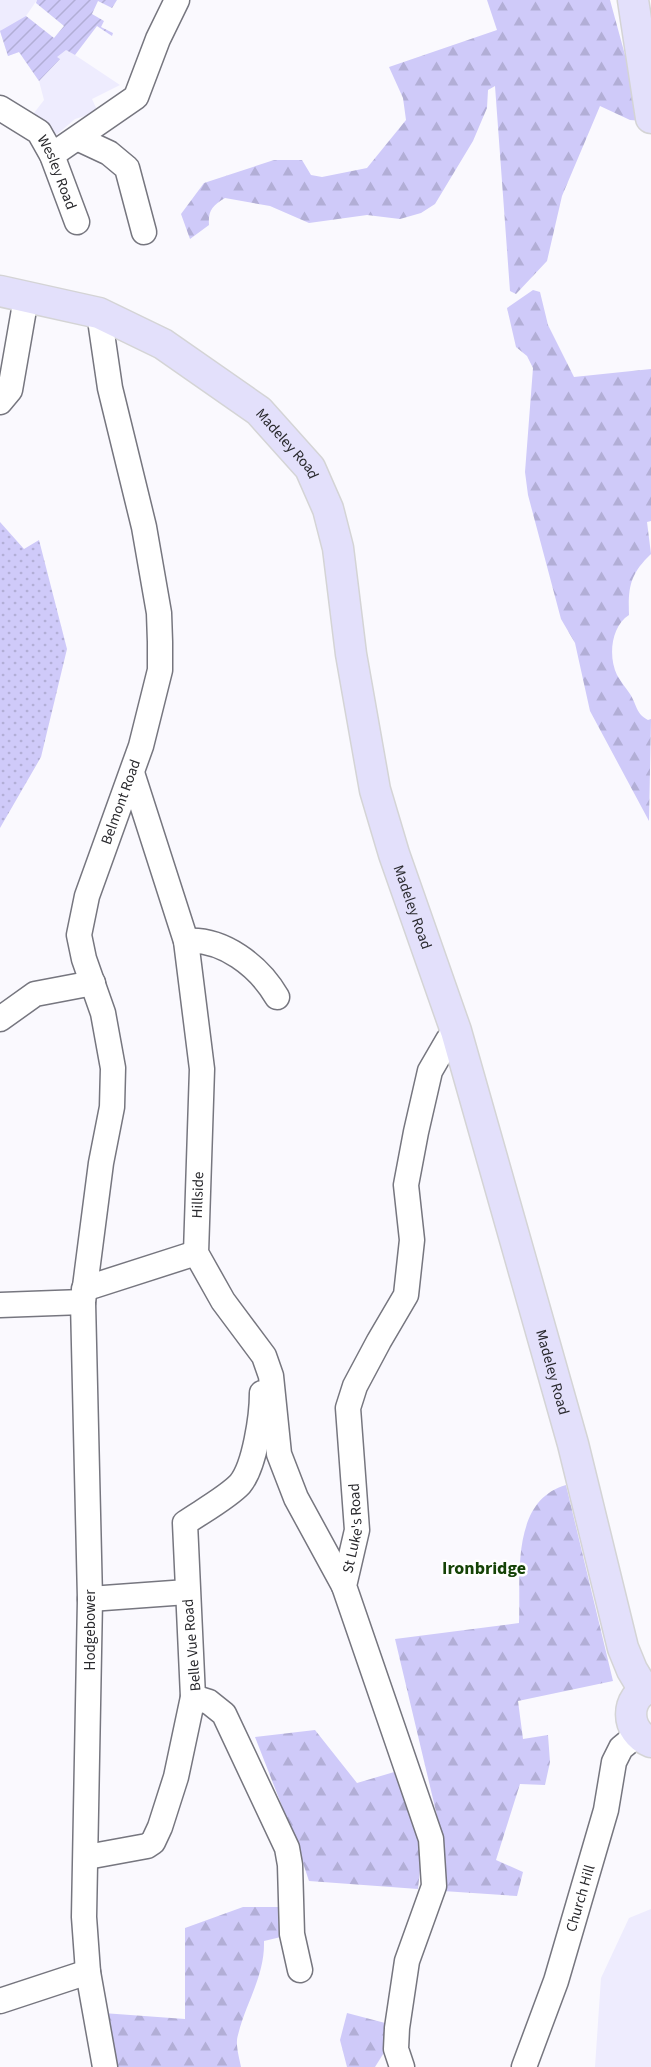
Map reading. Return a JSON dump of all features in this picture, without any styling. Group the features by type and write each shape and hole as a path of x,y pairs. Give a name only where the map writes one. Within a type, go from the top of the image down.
{"main road":[{"path":"633,0 651,118"},
{"name":"Madeley Road","path":"13,294 99,313 163,344 259,411 310,468 328,509 338,548 351,654 375,790 394,854 456,1031 573,1444 623,1648 632,1670 647,1689"},
{"path":"644,1738 630,1719 630,1711 633,1702 647,1689"}],"street":[{"path":"52,155 79,139 136,97 158,39 177,0"},
{"name":"Wesley Road","path":"2,111 39,132 52,155 77,222"},
{"path":"79,139 109,153 127,168 144,232"},
{"path":"0,402 10,390 13,294"},
{"name":"Belmont Road","path":"83,1295 114,1091 113,1068 103,1013 79,942 81,923 91,885 120,803 133,776 160,670 159,613 144,527 110,387 99,313"},
{"name":"Hillside","path":"133,776 186,941 202,1070 196,1253"},
{"path":"186,941 200,940 230,951 266,978 278,997"},
{"path":"0,1019 35,994 93,983"},
{"name":"St Luke's Road","path":"402,2067 396,2049 397,2028 407,1961 434,1886 431,1839 344,1586 357,1530 348,1408 360,1377 406,1295 412,1240 406,1185 430,1071 448,1040 456,1031"},
{"path":"0,1305 83,1295 196,1253 222,1301 264,1356 271,1376 279,1454 296,1498 344,1586"},
{"name":"Hodgebower","path":"83,1295 90,1599 87,1857 84,1917 88,1972 105,2067"},
{"name":"Belle Vue Road","path":"264,1356 261,1366 262,1415 248,1467 240,1484 185,1523 193,1697 209,1702 224,1714 280,1830 290,1865 292,1934 300,1970"},
{"path":"90,1599 187,1592"},
{"path":"87,1857 138,1850 153,1842 176,1777 193,1697"},
{"name":"Church Hill","path":"524,2067 556,1981 606,1810 614,1762 621,1748 644,1738"},
{"path":"0,2001 88,1972"}],"shaded area":[{"path":"0,0 37,0 26,16 66,49 120,85 92,99 98,112 75,119 55,136 34,113 44,100 39,81 19,52 8,56 0,31"},
{"path":"651,1909 651,2067 595,2067 601,1978 629,1918"}],"green space":[{"path":"37,0 117,0 112,8 98,1 92,14 104,21 101,27 113,33 112,36 97,26 75,55 66,50 57,57 60,59 39,81 19,52 8,56 0,31 26,16 54,38 64,26 36,3"},
{"path":"487,0 610,0 643,121 630,120 600,106 562,196 547,261 516,294 510,291 495,86 488,90 487,108 473,141 435,204 421,213 400,219 367,215 309,223 270,206 225,198 212,209 209,225 190,239 181,214 204,183 274,160 302,160 311,175 322,177 367,168 406,120 403,98 389,67 497,30"},
{"path":"533,290 540,292 548,325 574,377 651,369 651,521 647,522 651,554 639,568 632,582 629,615 618,626 612,651 617,675 641,715 648,720 651,719 649,821 590,711 575,643 561,619 528,495 525,472 533,368 527,356 516,347 507,308"},
{"path":"0,522 24,549 39,540 67,649 41,757 0,828"},
{"path":"566,1485 613,1681 518,1701 523,1739 548,1735 550,1762 545,1785 520,1784 496,1860 523,1872 517,1896 443,1891 443,1841 395,1639 519,1623 520,1563 527,1524 535,1507 548,1494"},
{"path":"315,1730 357,1783 401,1770 423,1841 418,1889 309,1881 255,1737"},
{"path":"243,1907 282,1907 281,1937 264,1941 258,1977 241,2023 237,2046 241,2067 114,2067 103,2013 185,2019 185,1928"},
{"path":"347,2013 389,2024 385,2051 375,2067 347,2067 340,2040"}],"district":[{"name":"Ironbridge","path":"484,1568"}]}
